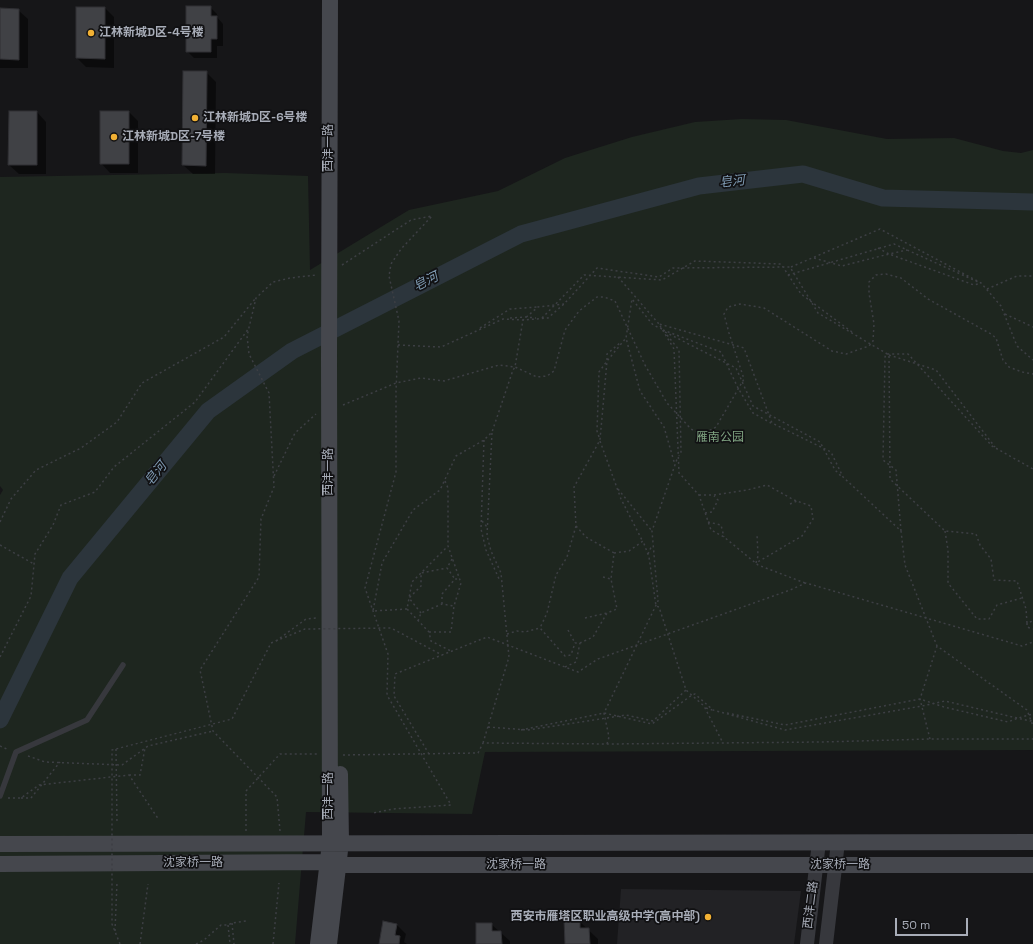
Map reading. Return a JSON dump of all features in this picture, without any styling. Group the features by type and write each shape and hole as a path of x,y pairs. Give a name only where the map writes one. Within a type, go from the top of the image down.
{"main road":[{"name":"西沣一路","path":"318,944 335,842 334,274 330,0"},
{"name":"西沣一路","path":"334,274 340,0"},
{"name":"西沣一路","path":"334,408 329,617 335,754"},
{"name":"沈家桥一路","path":"0,844 335,842 1033,842"},
{"name":"西沣一路","path":"330,944 332,863"},
{"name":"沈家桥一路","path":"0,864 332,863 1033,865"}],"street":[{"name":"西沣二路","path":"807,944 819,842"},
{"name":"西沣二路","path":"826,944 838,842"}],"lane":[{"path":"0,796 16,752 87,720 123,665"}],"path":[{"path":"0,522 11,499 36,470 81,448 116,422 142,383 224,337 256,298 273,282 290,278 334,274 412,220 432,216 401,249 391,264 389,276 400,321 396,383 396,472 365,588 388,654 387,695 451,805 393,809 373,813"},
{"path":"398,345 441,347 503,319 526,317 548,318 564,304 597,268 659,277 673,268 790,268 880,230 981,283 1001,306 1017,346 1033,360"},
{"path":"788,275 894,244 973,281 981,283"},
{"path":"878,248 889,254 974,285 981,283"},
{"path":"813,258 842,266 908,250"},
{"path":"503,319 523,320 542,318 584,275 662,280 695,261 781,264 801,294 858,337"},
{"path":"790,268 818,313 886,354 936,370 996,448"},
{"path":"273,478 295,433 316,414 396,383 421,378 444,381 499,365 515,367 537,377 547,376 554,371 565,330 579,311 597,297 604,297 615,301 644,365 667,403 691,429 700,433 707,432 716,427 744,379 724,314 728,307 740,304 764,308 832,351 846,354 859,351 870,346 873,340 874,324 869,293 869,282 876,275 886,274 901,278 928,299 990,334 996,338 1003,360 1009,367 1033,374"},
{"path":"987,289 1017,276 1033,276"},
{"path":"618,277 659,324 674,349 679,473 699,495 711,530 724,537 758,565 805,583 1022,646 1033,642"},
{"path":"633,294 626,338 640,391 664,427 675,466"},
{"path":"256,298 247,336 249,354 269,393 274,487 261,519 259,577 200,670 213,731 276,797 281,843"},
{"path":"632,299 653,325 721,352 738,388 753,413 831,452 843,477"},
{"path":"475,331 510,309 564,304"},
{"path":"246,843 246,791 280,754 478,753 483,743 509,657 501,573 491,551 487,536 492,432 515,367 523,320 538,306"},
{"path":"1005,314 1033,327"},
{"path":"659,324 744,348 772,423"},
{"path":"0,657 31,596 35,554 53,524 61,505 95,492 114,467 195,402 249,327"},
{"path":"607,744 609,737 604,713 658,602 652,531 681,452 679,350 662,329"},
{"path":"665,332 736,368 753,406 820,442 835,470 901,531"},
{"path":"626,338 599,372 598,431 600,440 621,499 643,541 648,554 656,606 659,607 686,690 706,708 723,743"},
{"path":"886,354 908,354 992,446 1033,469"},
{"path":"886,354 883,460 896,470 905,565 937,646 1027,710 1033,726"},
{"path":"889,355 890,479 945,531 948,550 948,583 977,619 989,619 997,605 1022,598"},
{"path":"540,628 547,613 556,575 567,557 576,526 574,486 600,440 607,361"},
{"path":"373,611 382,563 413,510 440,490 456,456 484,440 492,432"},
{"path":"484,440 481,529 486,550 501,583"},
{"path":"429,632 451,632 454,606 461,583 448,546 448,488 445,480"},
{"path":"699,495 714,495 747,491 767,485 797,501 811,506 813,519 802,536 756,563"},
{"path":"617,487 652,531"},
{"path":"705,513 712,512 718,500 714,495"},
{"path":"790,504 797,501"},
{"path":"482,520 487,528"},
{"path":"708,522 721,525 724,537"},
{"path":"576,526 586,537 614,553 629,551 643,541"},
{"path":"945,531 976,534 980,546 991,558 994,580 1017,582 1026,609 1027,627 1033,629"},
{"path":"756,563 758,556 757,534"},
{"path":"648,554 653,543"},
{"path":"0,545 34,564"},
{"path":"407,609 412,582 448,546"},
{"path":"585,618 607,614 617,609 611,579 614,553"},
{"path":"448,568 452,559"},
{"path":"421,573 448,568"},
{"path":"448,568 455,580"},
{"path":"409,598 421,586 421,573"},
{"path":"603,577 611,579"},
{"path":"442,604 442,594 455,580 460,579"},
{"path":"429,754 394,696 395,674 487,637 578,672 598,659 783,593 805,583"},
{"path":"409,598 420,612"},
{"path":"420,612 442,604 454,606"},
{"path":"373,611 407,609"},
{"path":"407,609 429,632 431,641 451,651"},
{"path":"418,621 420,612"},
{"path":"575,643 580,643 593,637 607,614"},
{"path":"276,641 306,620 329,617"},
{"path":"1027,623 1033,621"},
{"path":"120,944 112,924 112,750 232,719 271,643 305,629 391,628 442,655"},
{"path":"507,634 517,631 525,632 540,628"},
{"path":"540,628 565,656 571,655 575,643 568,630"},
{"path":"565,667 576,662 580,643"},
{"path":"930,739 920,699 937,646"},
{"path":"652,724 653,721 686,690"},
{"path":"521,730 604,713 652,724 695,694 713,710 785,725 920,699 934,704 1008,722 1033,714"},
{"path":"706,708 785,730 945,701 1017,718 1032,720"},
{"path":"488,727 528,730 626,715 653,721"},
{"path":"0,746 45,762 122,765 148,746 213,731"},
{"path":"483,743 607,744 930,739 1033,739"},
{"path":"21,798 39,785 140,775 145,748"},
{"path":"116,749 117,824"},
{"path":"7,798 31,798 60,762"},
{"path":"129,775 159,820"},
{"path":"115,931 117,882"},
{"path":"273,944 279,883"},
{"path":"140,944 148,884"},
{"path":"196,944 204,940 221,925 246,921"},
{"path":"232,923 234,944"},
{"path":"228,925 230,944"}],"shaded area":[{"name":"西安市雁塔区职业高级中学(高中部)","path":"621,889 801,891 794,944 617,944"}],"green space":[{"name":"雁南公园","path":"742,119 786,120 887,139 954,138 1003,151 1021,153 1033,150 1033,750 485,752 472,814 306,812 295,944 0,944 0,495 3,490 0,486 0,177 225,173 308,176 310,270 409,210 498,191 565,158 632,137 695,122"}],"building":[{"path":"186,6 211,6 211,16 217,16 217,39 211,39 211,52 186,52"},
{"name":"江林新城D区-4号楼","path":"76,7 105,7 105,59 76,58"},
{"path":"0,8 19,9 19,60 0,59"},
{"name":"江林新城D区-6号楼","path":"183,71 207,71 206,166 182,165"},
{"path":"9,111 37,111 37,165 8,165"},
{"name":"江林新城D区-7号楼","path":"100,111 129,111 129,164 100,164"},
{"path":"564,920 580,920 580,928 589,928 590,944 565,944"},
{"path":"383,921 397,924 395,935 400,936 399,944 379,944"},
{"path":"476,923 492,923 492,931 501,931 502,944 476,944"}],"waterway":[{"name":"皂河","path":"0,720 70,578 208,411 292,351 521,234 699,186 803,174 883,198 1033,202"}],"place":[{"name":"江林新城D区-4号楼","path":"91,33"},
{"name":"江林新城D区-6号楼","path":"195,118"},
{"name":"江林新城D区-7号楼","path":"114,137"},
{"name":"西安市雁塔区职业高级中学(高中部)","path":"708,917"}]}
